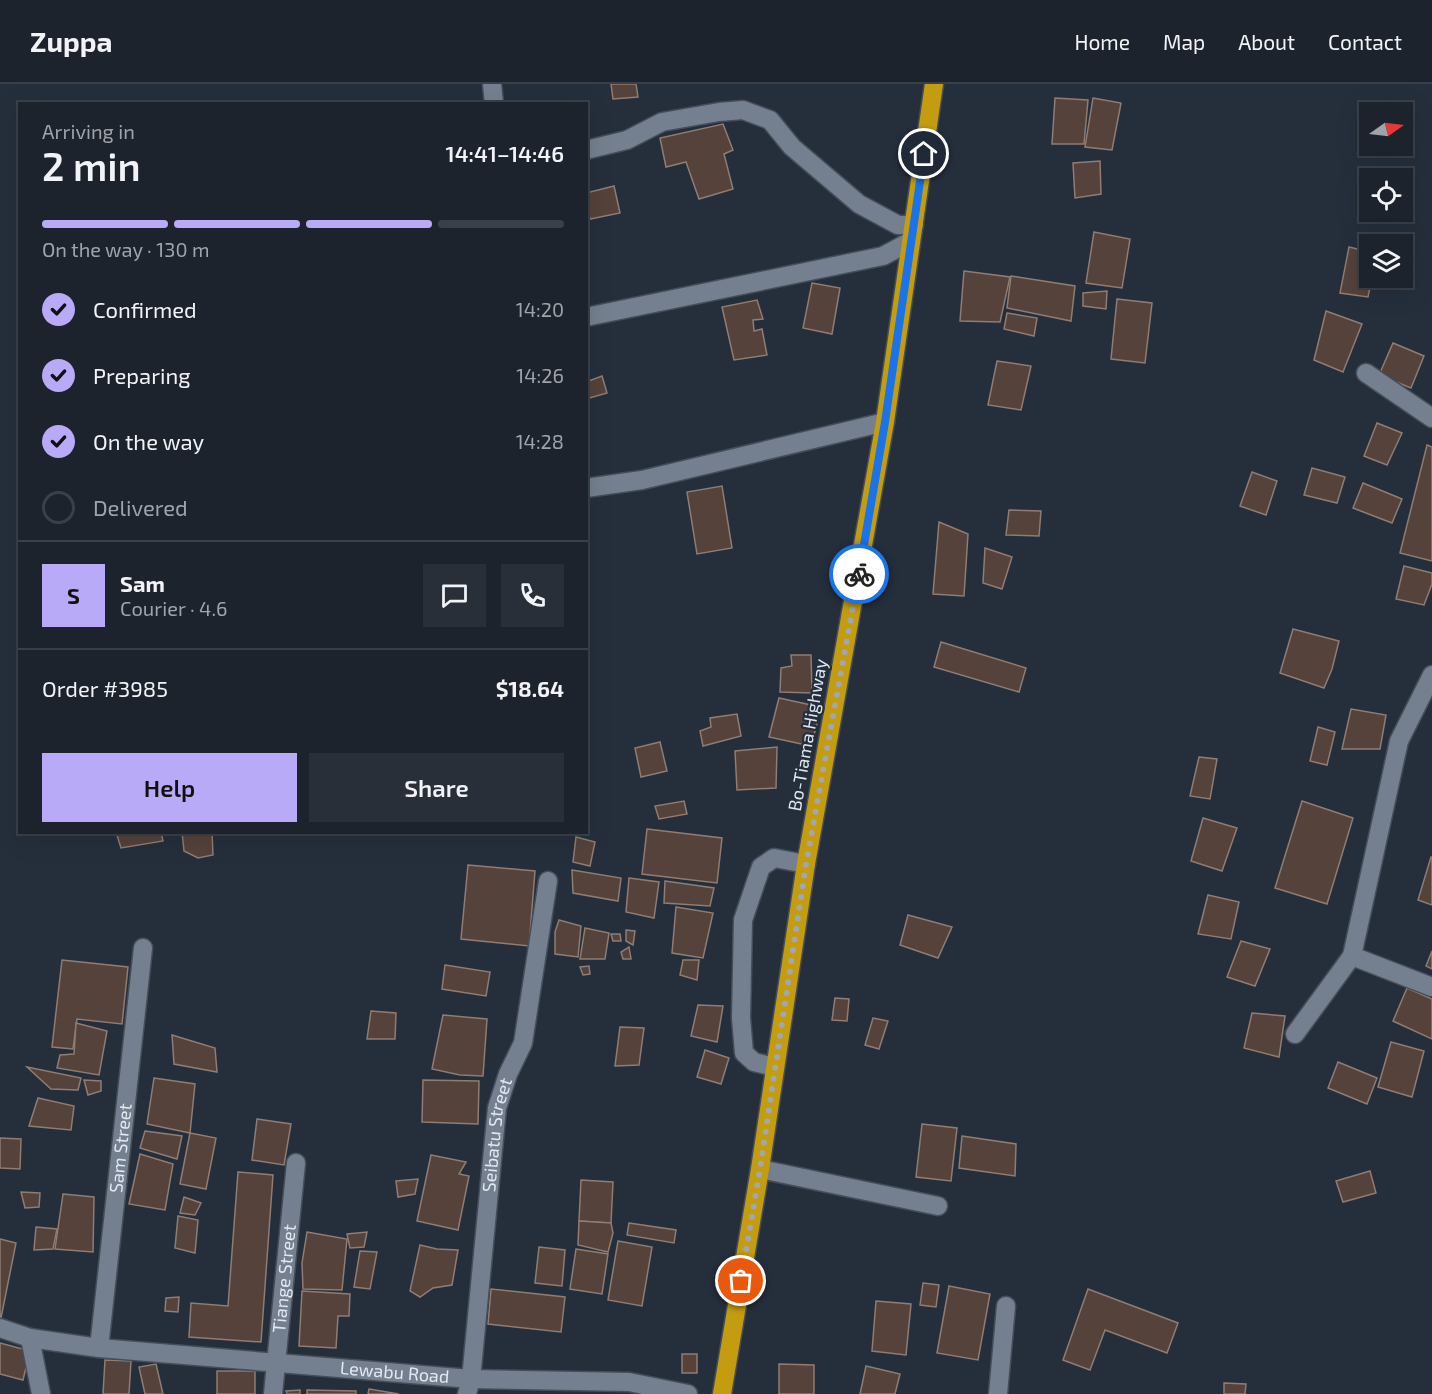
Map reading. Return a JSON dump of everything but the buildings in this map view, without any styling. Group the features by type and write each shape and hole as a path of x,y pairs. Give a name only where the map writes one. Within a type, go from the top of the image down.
{"highway":[{"name":"Bo-Tiama Highway","path":"722,1394 760,1169 806,864 885,422 934,84"}],"street":[{"path":"492,84 494,102"},
{"path":"588,150 627,140 662,122 743,110 770,120 792,147 859,204 912,233 883,256 588,317"},
{"path":"1366,373 1432,418"},
{"path":"588,488 642,480 885,422"},
{"path":"1295,1034 1352,956 1400,741 1432,675"},
{"path":"775,1067 754,1062 744,1053 741,1018 743,920 761,867 774,858 806,864"},
{"name":"Seibatu Street","path":"469,1386 497,1108 508,1074 523,1043 548,881"},
{"name":"Sam Street","path":"99,1348 143,948"},
{"path":"1352,956 1432,987"},
{"name":"Tiange Street","path":"273,1394 296,1163"},
{"path":"760,1169 938,1206"},
{"path":"998,1394 1006,1306"},
{"name":"Lewabu Road","path":"0,1328 30,1338 99,1348 276,1362 469,1386 629,1382 688,1394"},
{"path":"30,1338 41,1394"}],"way so far":[{"path":"741,1281 806,864 859,574"}],"route":[{"path":"859,574 885,422 924,154"}]}
